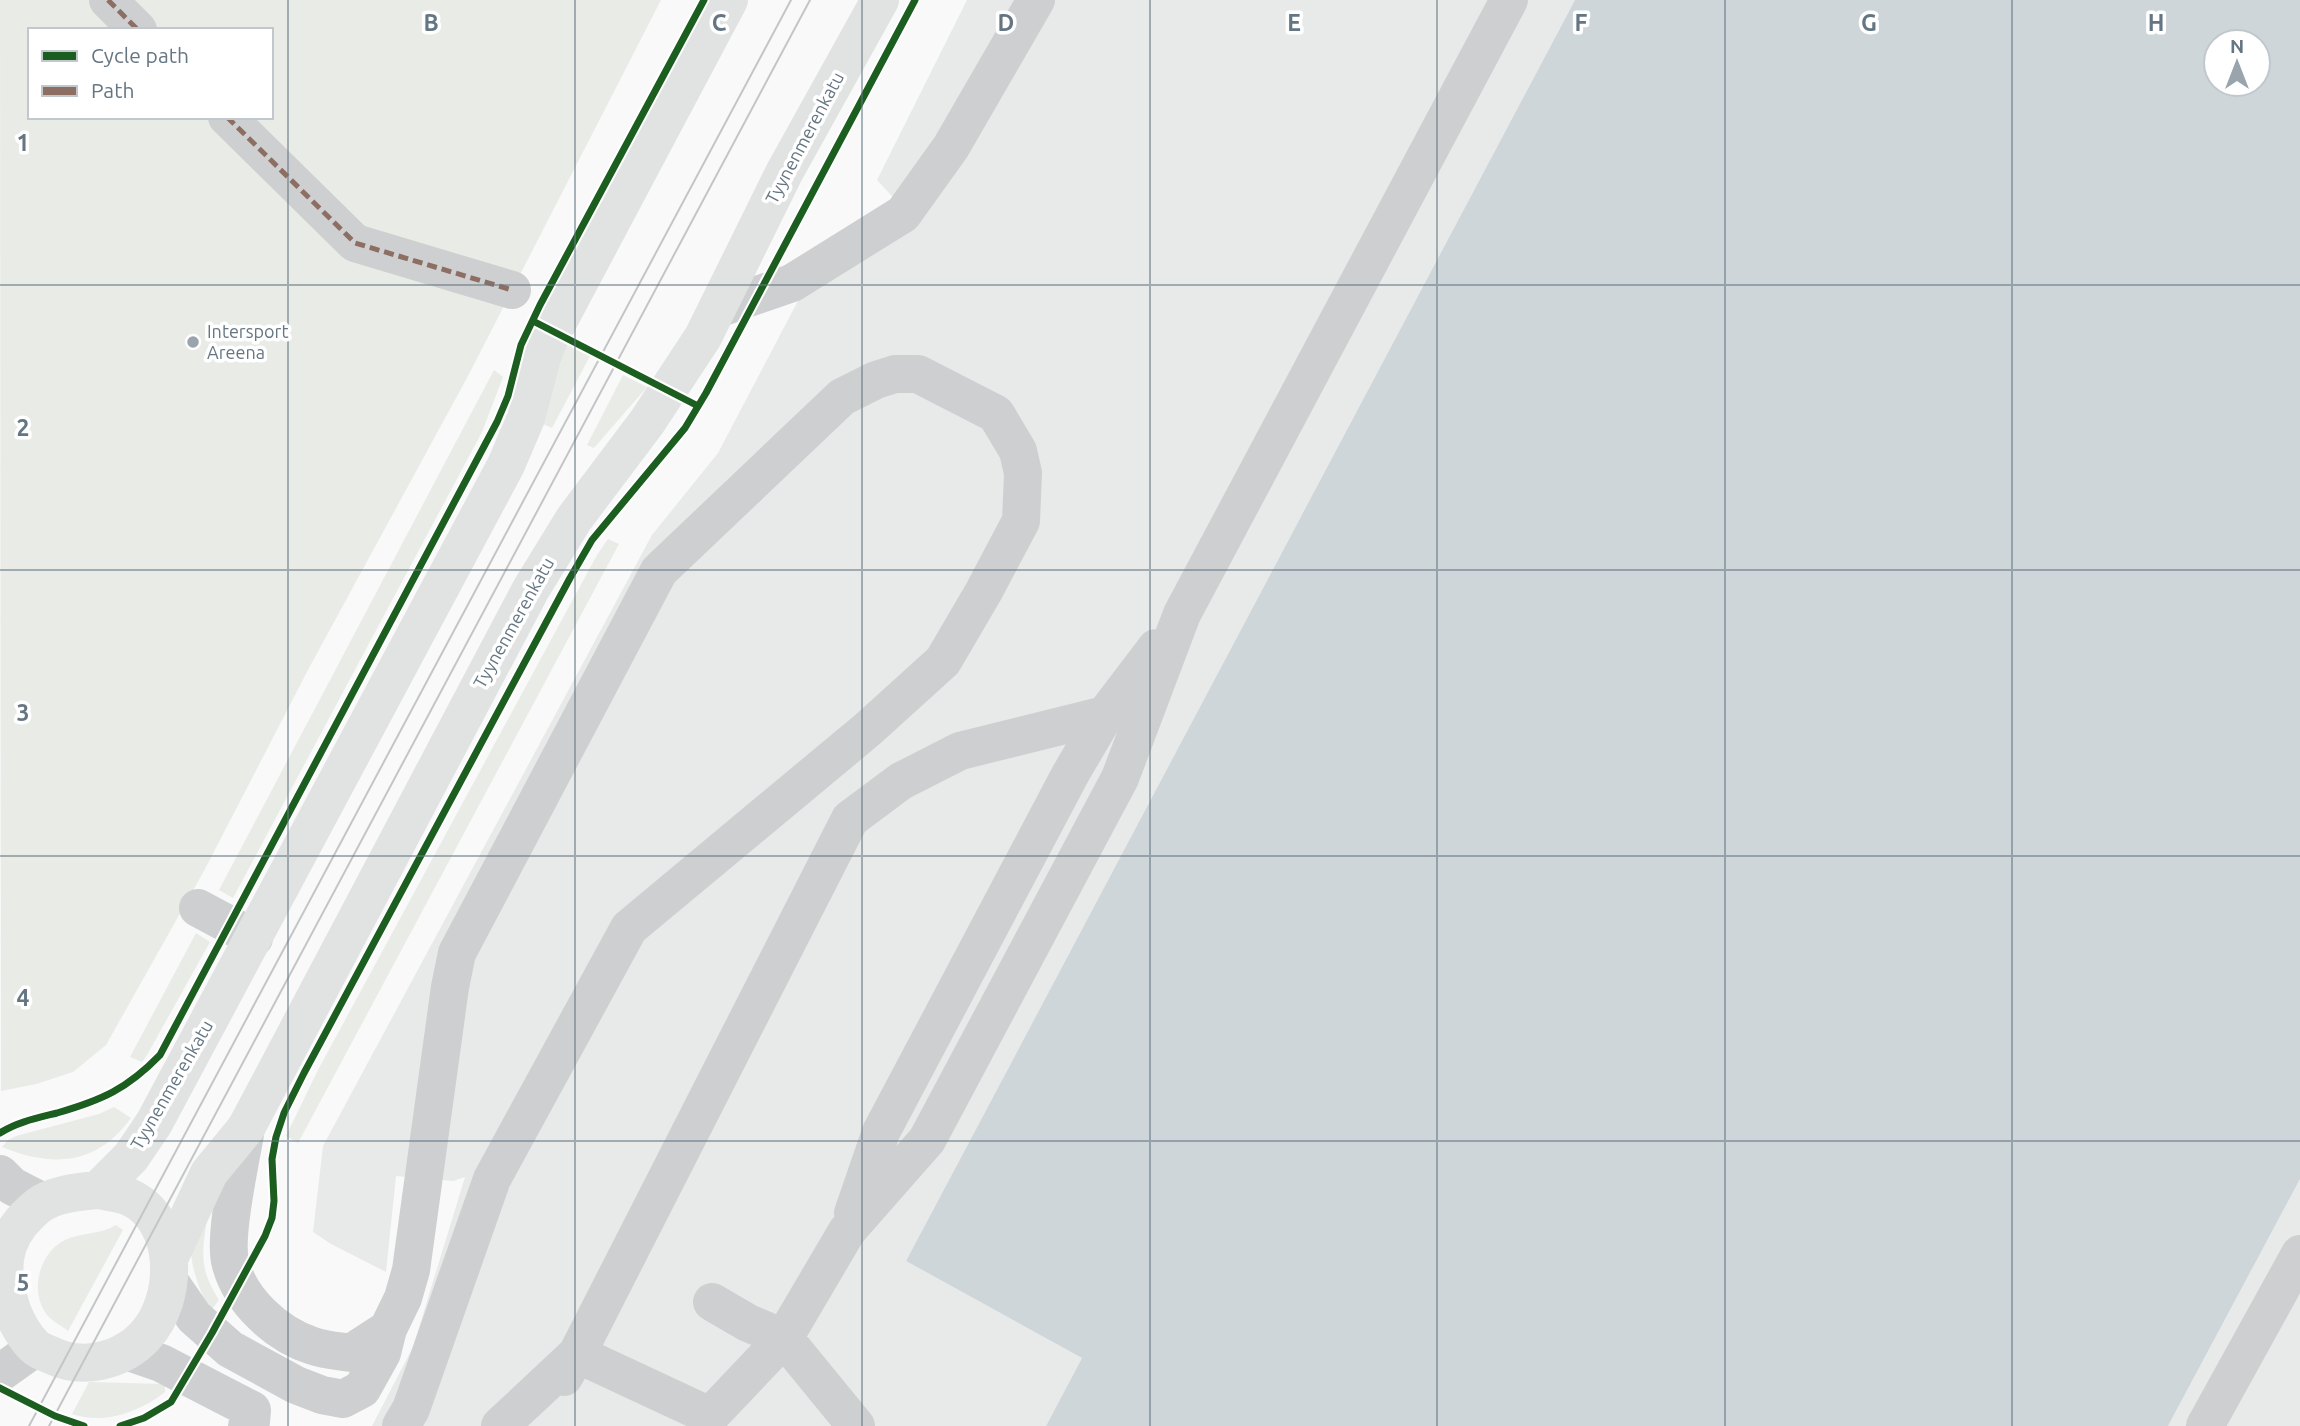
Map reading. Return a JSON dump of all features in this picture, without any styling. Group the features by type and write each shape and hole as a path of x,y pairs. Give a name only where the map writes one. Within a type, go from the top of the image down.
{"main road":[{"name":"Tyynenmerenkatu","path":"98,1190 131,1157 154,1123 506,466 526,418 539,366 550,339 729,0"},
{"name":"Tyynenmerenkatu","path":"35,1348 63,1361 83,1364 107,1359 126,1351 146,1335 159,1314 169,1271 209,1173 246,1128 531,589 574,519 669,391 703,337 784,173 880,0"},
{"path":"35,1348 18,1325 8,1300 1,1264 10,1235 23,1219 43,1202 64,1194 98,1190 129,1197 146,1209 158,1224 169,1271"}],"street":[{"path":"108,0 136,28"},
{"path":"717,309 792,283 903,214 951,147 1036,0"},
{"path":"577,1354 707,1421 784,1338 847,1231 927,1139 1120,778 1182,614 1510,0"},
{"path":"229,119 355,243 512,290"},
{"path":"169,1271 194,1318 230,1349 296,1385 322,1395 343,1399 362,1389 382,1353 388,1329 403,1298 411,1270 457,953 659,571 842,397 876,380 895,374 918,374 996,414 1018,451 1024,495 1021,521 985,591 943,661 868,729 629,928 492,1179 411,1409 401,1426"},
{"path":"847,1231 881,1132 1064,785 1105,715 1182,614"},
{"path":"538,1426 850,819 901,781 960,751 1105,715"},
{"path":"198,908 254,938"},
{"path":"246,1128 230,1233 230,1261 244,1295 266,1319 314,1347 351,1353 388,1329"},
{"path":"0,1174 12,1186 43,1202"},
{"path":"2205,1426 2300,1254"},
{"path":"712,1302 748,1323 784,1338 856,1426"},
{"path":"0,1373 35,1348"},
{"path":"126,1351 161,1363 251,1410 251,1422 247,1426"},
{"path":"500,1426 577,1354"}],"shaded area":[{"path":"0,0 661,0 468,376 309,668 205,869 106,1045 73,1072 36,1084 1,1091"},
{"path":"967,0 1575,0 906,1261 1082,1358 1046,1426 372,1426 413,1347 465,1177 453,1181 396,1176 386,1272 313,1232 323,1146 652,535 718,453 799,299 914,220 877,180"},
{"path":"1575,0 2300,0 2300,1179 2168,1426 1046,1426 1082,1358 906,1261"},
{"path":"565,343 590,356 552,428 543,424"},
{"path":"494,370 503,377 482,432 233,898 219,890"},
{"path":"623,375 647,387 594,448 587,445"},
{"path":"608,539 619,544 298,1143 286,1136 318,1070"},
{"path":"196,933 210,942 147,1055 142,1062 130,1057"},
{"path":"114,1107 131,1118 118,1134 89,1153 73,1158 39,1158 2,1147 16,1136 99,1114"},
{"path":"2300,1179 2300,1426 2168,1426"},
{"path":"207,1219 205,1270 219,1300 210,1312 196,1278 191,1250 193,1239"},
{"path":"116,1225 123,1230 68,1331 47,1315 42,1305 38,1284 43,1263 56,1246 65,1240"},
{"path":"89,1382 165,1384 165,1392 121,1415 97,1418 72,1414"}],"tram line":[{"path":"29,1426 791,0"},
{"path":"49,1426 810,0"}],"marked path":[{"path":"108,0 136,28"},
{"path":"229,119 355,243 512,290"}],"cycle path":[{"path":"0,1133 20,1123 101,1098 136,1077 160,1055 497,422 508,396 521,345 540,305 704,0"},
{"path":"120,1426 144,1418 171,1402 212,1333 265,1236 272,1218 272,1159 276,1137 284,1113 304,1073 570,578 592,540 685,428 706,393 915,0"},
{"path":"533,321 698,406"},
{"path":"0,1388 55,1416 84,1426"}],"place":[{"name":"Intersport Areena","path":"193,342"}]}
